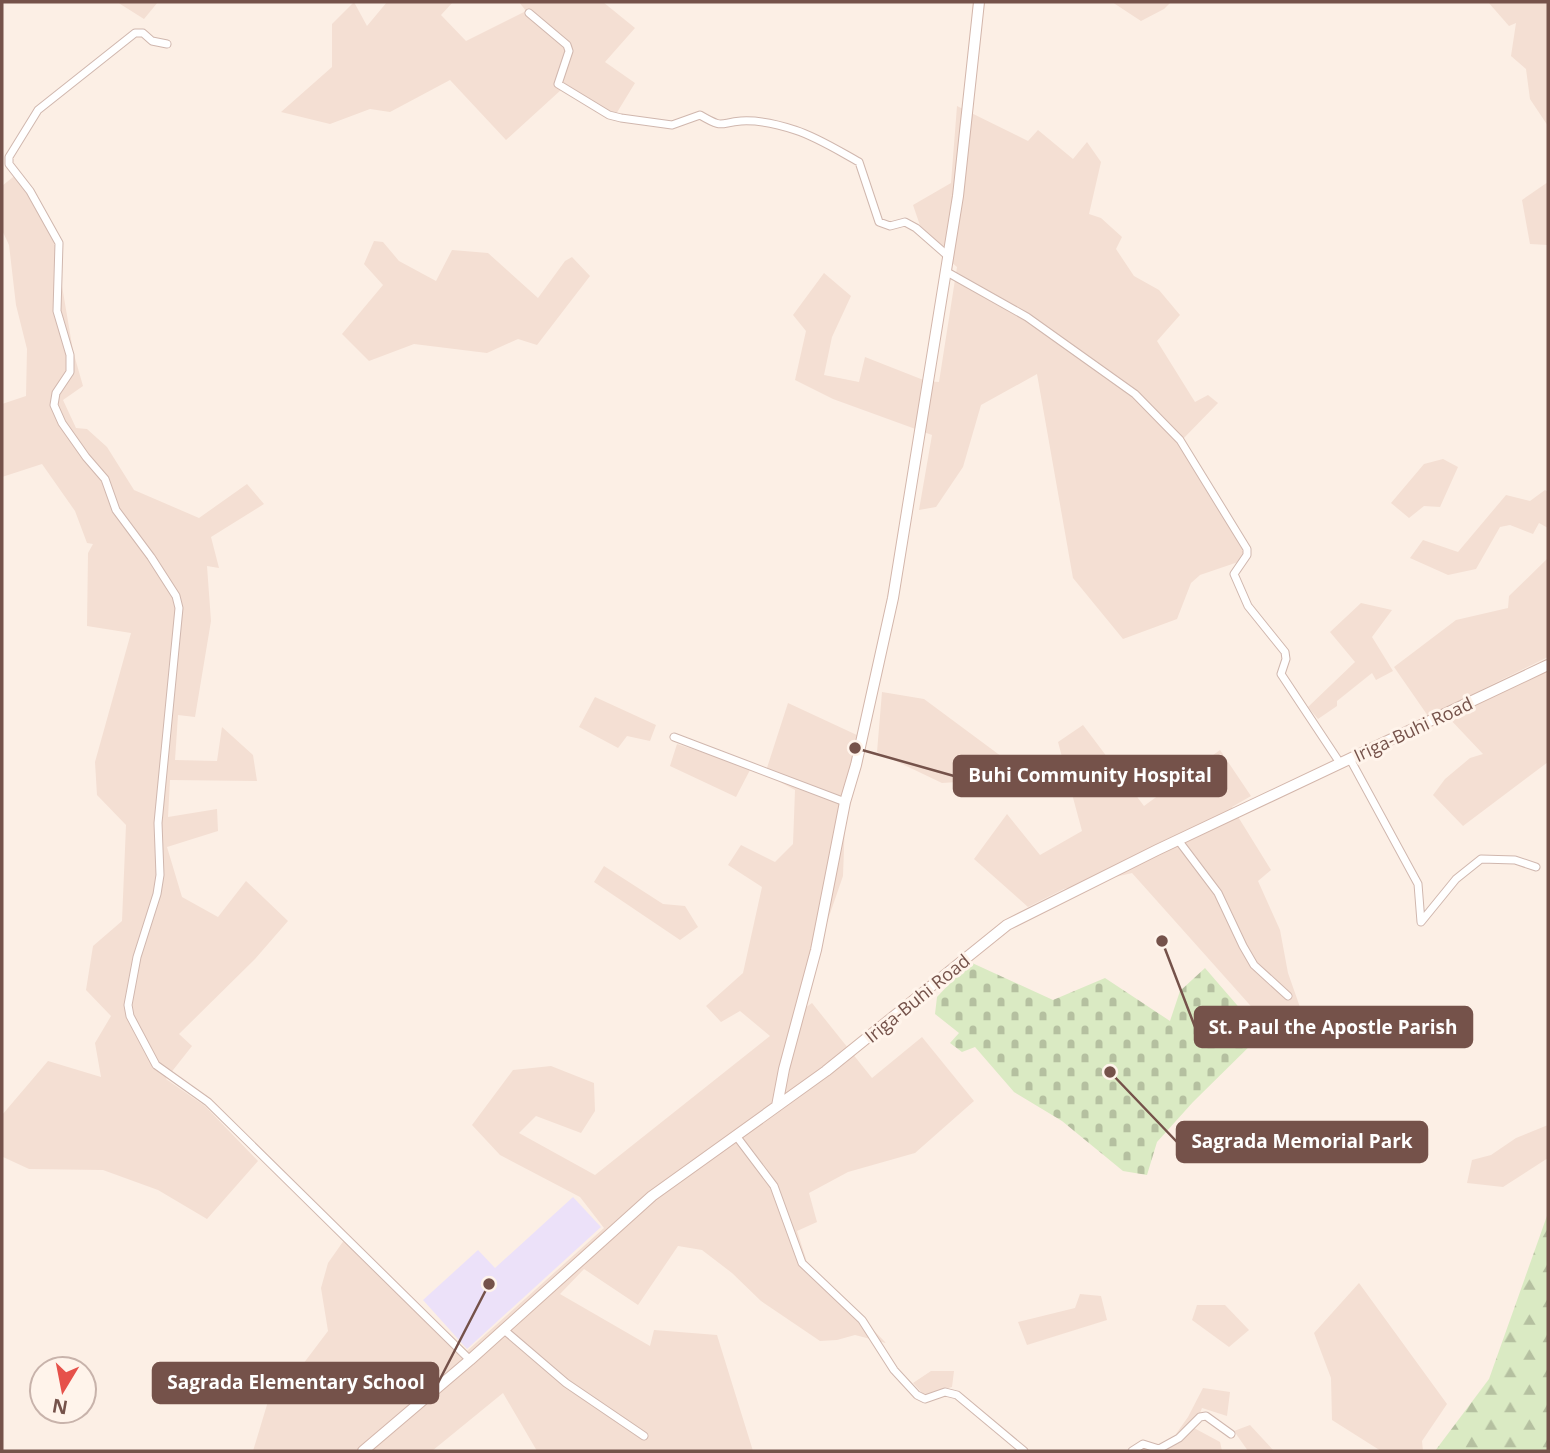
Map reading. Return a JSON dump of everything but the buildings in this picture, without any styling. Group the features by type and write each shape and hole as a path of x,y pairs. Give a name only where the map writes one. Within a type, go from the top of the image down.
{"main road":[{"path":"777,1106 816,950 845,802 856,765 893,598 958,196 979,2"},
{"name":"Iriga-Buhi Road","path":"363,1451 470,1360 652,1196 737,1137 845,1056 1007,925 1178,840 1548,665"}],"street":[{"path":"529,13 567,46 569,51 558,84 609,115 672,125 700,115 715,124 758,122 796,130 859,162 879,222 890,226 905,222 916,228 949,257"},
{"path":"167,44 152,41 143,33 135,33 38,110 9,157 9,164 30,191 59,243 57,312 70,355 70,372 56,394 54,405 70,434 105,479 116,510 151,557 176,596 179,608 158,823 160,875 157,894 137,957 128,1005 130,1016 156,1065 208,1102 470,1360"},
{"path":"947,272 1027,317 1135,394 1180,440 1247,549 1247,555 1234,574 1248,606 1286,652 1281,674 1345,761 1418,884 1421,922 1456,879 1481,859 1515,860 1536,867"},
{"path":"674,737 845,802"},
{"path":"1178,840 1218,893 1254,965 1287,996"},
{"path":"737,1137 774,1186 802,1263 862,1320 894,1370 917,1395 925,1399 946,1392 957,1395 1024,1451"},
{"path":"503,1329 566,1383 644,1436"},
{"path":"1132,1451 1143,1444 1159,1449 1168,1446 1200,1417 1206,1416 1231,1434"}],"shaded area":[{"path":"117,2 158,2 144,19"},
{"path":"354,2 367,26 387,2 453,2 441,15 466,41 526,11 519,2 603,2 635,28 605,62 635,83 613,119 562,89 506,140 450,80 390,112 370,109 330,124 281,112 332,67 332,24"},
{"path":"1112,2 1171,2 1164,9 1141,21"},
{"path":"1488,2 1548,2 1548,126 1530,99 1526,69 1511,56 1516,23 1509,26"},
{"path":"957,106 1028,141 1038,130 1073,159 1087,142 1101,162 1089,214 1101,218 1122,237 1116,249 1134,276 1159,290 1180,315 1157,341 1195,402 1208,395 1218,403 1182,440 1246,549 1241,561 1200,575 1191,583 1177,619 1123,639 1073,578 1037,374 981,405 963,467 936,507 919,510 932,435 833,399 795,380 806,331 793,315 824,273 851,296 832,337 824,375 859,382 865,357 926,381 939,382 957,267 925,240 913,205 951,183"},
{"path":"18,173 37,195 63,244 60,274 73,351 83,386 63,400 76,428 87,429 107,447 134,490 199,518 247,484 264,504 211,537 219,568 207,566 211,621 195,717 178,715 175,760 217,761 222,727 253,755 257,781 170,780 168,817 217,809 218,831 167,847 182,897 218,917 246,881 288,921 255,959 179,1034 192,1046 166,1079 205,1106 258,1161 207,1219 158,1190 103,1170 29,1169 3,1157 2,1115 48,1061 101,1077 95,1043 111,1016 86,990 93,946 122,921 126,825 97,795 95,762 131,633 87,626 88,553 93,544 87,543 75,511 42,464 2,477 2,404 26,396 27,349 16,305 9,245 2,230 2,186"},
{"path":"1548,182 1548,245 1530,244 1522,200"},
{"path":"374,241 383,242 399,261 436,281 452,250 488,253 538,298 565,261 572,257 590,276 537,345 518,339 487,353 414,344 369,361 342,334 383,285 364,264"},
{"path":"1443,459 1458,467 1440,507 1424,506 1409,518 1391,503 1424,464"},
{"path":"1545,490 1548,492 1548,528 1539,523 1533,534 1510,525 1500,527 1476,569 1448,575 1410,558 1423,540 1458,552 1506,495 1530,501"},
{"path":"1548,558 1548,657 1428,716 1394,667 1456,620 1508,608 1509,596"},
{"path":"1361,603 1392,610 1372,637 1393,671 1376,680 1372,673 1337,701 1337,706 1318,719 1308,707 1355,662 1330,632"},
{"path":"1548,668 1548,762 1463,826 1433,795 1445,779 1470,758 1483,754 1448,717"},
{"path":"882,692 924,699 1013,765 1001,779 942,783 877,752"},
{"path":"595,697 656,725 650,741 627,736 618,748 579,727"},
{"path":"788,703 859,736 846,791 843,876 795,1015 812,1003 872,1078 922,1037 974,1101 915,1153 848,1172 809,1193 817,1222 797,1231 807,1262 886,1343 855,1335 820,1341 761,1301 732,1273 702,1250 678,1246 638,1305 584,1269 560,1294 650,1346 654,1330 717,1335 753,1451 537,1451 503,1393 432,1451 253,1451 276,1375 291,1380 328,1331 321,1288 328,1263 347,1236 467,1351 604,1228 580,1197 500,1155 472,1125 513,1070 551,1066 594,1083 595,1111 581,1133 536,1116 519,1133 595,1175 770,1036 740,1011 721,1022 706,1006 743,973 762,887 728,865 741,845 775,862 793,844 795,790 765,774"},
{"path":"1083,725 1144,806 1220,750 1251,796 1232,807 1271,870 1258,881 1280,930 1288,973 1301,1010 1274,1032 1132,873 1064,889 1028,907 974,859 1007,814 1040,855 1082,831 1058,742"},
{"path":"677,744 751,768 736,797 670,766"},
{"path":"604,866 663,904 685,906 698,927 680,940 594,882"},
{"path":"1548,1125 1548,1158 1503,1187 1467,1183 1472,1160 1491,1155 1516,1138"},
{"path":"573,1197 601,1227 467,1349 423,1300 478,1250 495,1268"},
{"path":"1359,1283 1447,1404 1422,1441 1423,1451 1381,1451 1332,1420 1331,1378 1314,1333"},
{"path":"1080,1294 1101,1296 1107,1320 1027,1345 1018,1322 1075,1308"},
{"path":"1197,1305 1225,1305 1249,1330 1229,1347 1192,1320"},
{"path":"931,1371 954,1371 952,1387 924,1395 913,1383"},
{"path":"1203,1388 1230,1392 1227,1416 1202,1408 1194,1428 1220,1442 1222,1451 1127,1451 1145,1440 1160,1448 1171,1441 1188,1417"},
{"path":"1250,1425 1274,1451 1248,1451 1234,1431"}],"green space":[{"path":"970,962 1053,1000 1105,978 1170,1021 1180,991 1205,968 1262,1034 1157,1142 1147,1175 1123,1171 1062,1121 1014,1092 975,1047 962,1052 950,1043 959,1033 935,1014 937,997"},
{"path":"1548,1213 1548,1451 1435,1451 1489,1379"}],"place":[{"name":"Buhi Community Hospital","path":"855,748"},
{"name":"St. Paul the Apostle Parish","path":"1162,941"},
{"name":"Sagrada Memorial Park","path":"1110,1072"},
{"name":"Sagrada Elementary School","path":"489,1284"}]}
